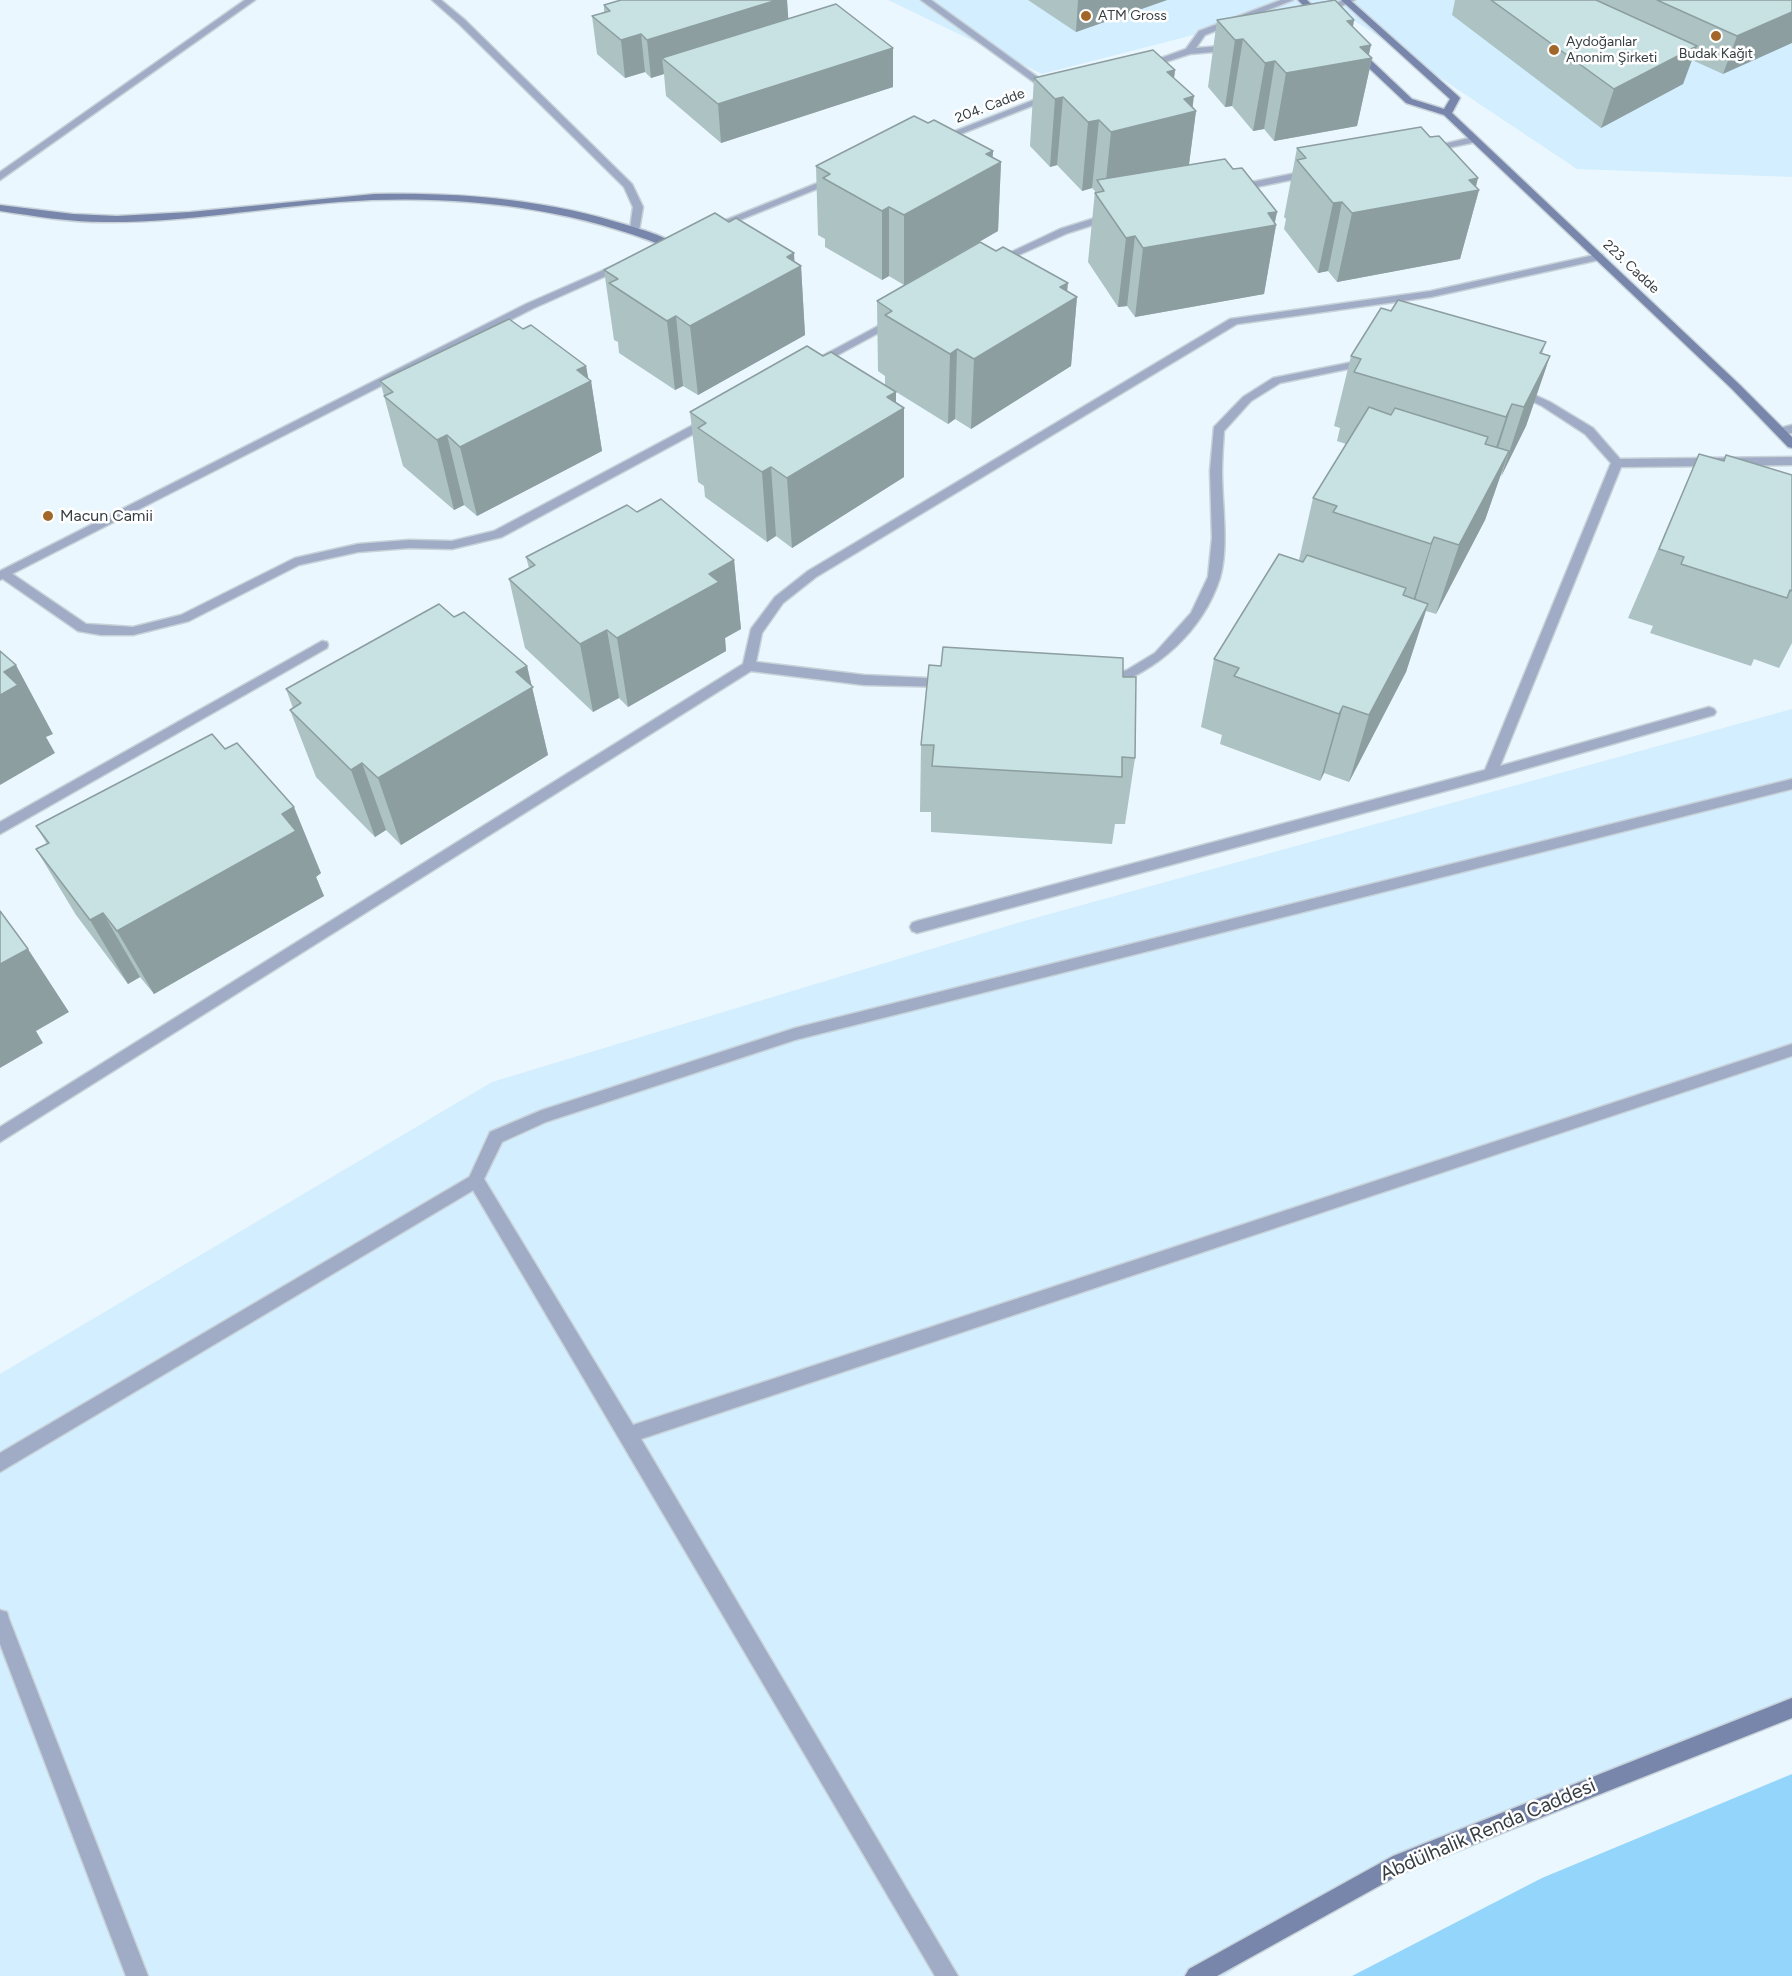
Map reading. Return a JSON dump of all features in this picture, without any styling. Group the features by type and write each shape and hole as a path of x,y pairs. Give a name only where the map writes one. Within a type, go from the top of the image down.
{"main road":[{"path":"1302,0 1311,16 1324,22"},
{"path":"1348,1 1455,98 1447,113"},
{"name":"223. Cadde","path":"1348,44 1409,101 1447,113 1736,387 1786,430 1792,444"},
{"path":"0,208 52,215 117,219 411,196 486,201 570,213 635,230 668,245"},
{"name":"Abdülhalik Renda Caddesi","path":"1196,1976 1400,1863 1792,1708"}],"street":[{"path":"0,177 251,0"},
{"path":"436,0 462,22 628,186 638,207 635,230"},
{"path":"925,0 1057,95"},
{"path":"1189,51 1202,33 1289,0"},
{"path":"1311,16 1348,1"},
{"path":"1136,69 1189,51 1230,49 1248,42"},
{"name":"204. Cadde","path":"935,142 1068,91"},
{"path":"1411,152 1473,140"},
{"path":"1226,190 1319,171"},
{"path":"701,232 846,176"},
{"path":"987,267 1006,256 1064,231 1123,212"},
{"path":"748,666 756,632 779,600 812,574 1234,321 1431,294 1599,257"},
{"path":"636,259 530,306 2,575 83,628 101,631 133,631 185,618 295,562 358,548 409,544 452,545 498,534 718,416"},
{"path":"802,370 906,314"},
{"path":"1091,688 1132,673 1160,656 1196,615 1214,577 1218,538 1216,471 1218,430 1247,399 1277,380 1320,370 1382,362"},
{"path":"1508,386 1546,404 1589,432 1617,464 1792,461"},
{"path":"1490,774 1617,464"},
{"path":"0,829 322,645"},
{"path":"0,1135 748,666 864,680 959,685"},
{"path":"917,927 1490,774 1709,712"},
{"path":"0,1463 476,1180 496,1137 542,1117 795,1034 1792,784"},
{"path":"629,1435 1792,1050"},
{"path":"476,1180 629,1435 947,1976"},
{"path":"0,1619 137,1976"}],"shaded area":[{"path":"888,0 1792,0 1792,177 1577,169 1325,1 1042,74"},
{"path":"1792,709 1792,1716 1304,1916 1225,1976 0,1976 0,1374 492,1082 1017,923"},
{"path":"1792,1774 1792,1976 1352,1976 1542,1878"}],"building":[{"path":"621,0 777,0 647,40 641,34 621,40 592,16 610,11 604,5"},
{"path":"1335,0 1354,20 1347,21 1371,45 1360,47 1372,58 1286,73 1275,61 1265,63 1243,39 1235,40 1217,20"},
{"path":"1491,0 1596,0 1697,46 1614,89"},
{"path":"1657,0 1792,0 1792,12 1737,36"},
{"path":"836,4 893,48 718,104 662,58"},
{"path":"1153,50 1175,70 1167,72 1194,96 1184,99 1196,111 1111,132 1099,120 1088,122 1063,97 1055,99 1034,78"},
{"path":"914,116 928,123 934,120 993,151 986,154 1001,162 904,215 889,207 882,211 823,178 830,174 816,166"},
{"path":"1421,127 1430,137 1439,136 1478,178 1469,180 1479,190 1352,213 1342,202 1333,203 1297,160 1306,158 1297,148"},
{"path":"1225,159 1233,169 1242,168 1277,212 1268,213 1276,225 1143,248 1135,236 1126,238 1095,193 1104,191 1097,180"},
{"path":"715,213 729,222 736,218 794,253 787,257 801,266 690,326 676,316 667,321 609,283 618,279 604,270"},
{"path":"980,242 996,251 1003,247 1068,283 1060,287 1077,297 974,359 957,349 950,354 885,315 892,311 877,301"},
{"path":"1398,300 1546,342 1540,353 1550,356 1524,407 1512,404 1506,417 1354,372 1361,359 1351,356 1381,308 1391,311"},
{"path":"509,319 523,329 531,325 586,366 577,370 591,381 460,447 447,435 437,440 384,396 393,392 380,381"},
{"path":"807,346 823,356 831,352 896,392 887,397 904,408 787,478 771,467 762,472 698,428 706,423 690,412"},
{"path":"1369,407 1391,415 1395,408 1488,437 1485,444 1509,451 1459,545 1434,537 1431,544 1333,512 1337,506 1313,498"},
{"path":"1699,454 1724,461 1726,455 1792,475 1792,591 1790,590 1787,598 1681,564 1684,557 1659,549"},
{"path":"661,499 734,560 709,574 719,582 617,638 607,630 580,644 509,579 535,565 526,557 627,505 637,512"},
{"path":"1279,554 1303,562 1307,555 1406,588 1403,595 1428,604 1369,715 1343,706 1339,714 1234,676 1239,668 1214,659"},
{"path":"439,604 454,617 464,612 527,666 516,672 533,687 378,778 362,763 351,770 290,710 301,703 286,689"},
{"path":"943,647 1123,658 1123,677 1136,677 1135,758 1122,757 1122,777 932,766 934,745 921,745 929,665 941,666"},
{"path":"0,651 16,665 4,672 18,685 0,695"},
{"path":"212,734 225,749 237,743 294,807 282,814 296,831 117,931 103,913 90,920 36,849 49,843 36,826"},
{"path":"0,911 28,949 0,964"}],"place":[{"name":"ATM Gross","path":"1086,16"},
{"name":"Budak Kağıt","path":"1716,36"},
{"name":"Aydoğanlar Anonim Şirketi","path":"1554,50"},
{"name":"Macun Camii","path":"48,516"}]}
